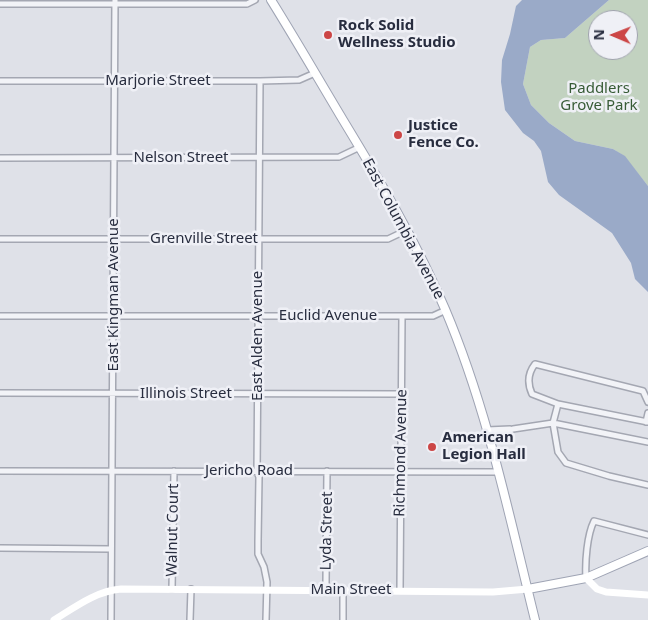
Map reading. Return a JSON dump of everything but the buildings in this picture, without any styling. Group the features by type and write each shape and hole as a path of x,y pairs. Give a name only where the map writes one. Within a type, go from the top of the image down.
{"main road":[{"name":"East Columbia Avenue","path":"271,0 360,146 427,268 446,310 469,372 487,432 535,620"},
{"name":"Main Street","path":"528,589 586,578 648,551"}],"street":[{"path":"0,4 116,2 247,4 255,0"},
{"name":"East Kingman Avenue","path":"111,620 116,2"},
{"name":"Marjorie Street","path":"0,81 260,81 299,80 315,73"},
{"name":"East Alden Avenue","path":"260,81 257,472 259,477 258,554 264,567 266,582 266,620"},
{"name":"Nelson Street","path":"0,158 339,157 360,146"},
{"name":"Grenville Street","path":"0,239 388,239 407,230"},
{"name":"Euclid Avenue","path":"0,316 433,316 446,310"},
{"name":"Richmond Avenue","path":"400,590 402,316"},
{"path":"648,402 643,391 535,364 531,370 529,380 532,394 558,404 647,422 648,413"},
{"name":"Illinois Street","path":"0,393 401,394"},
{"path":"558,404 552,422 558,452 566,463 648,485"},
{"path":"487,432 506,432 552,422 648,442"},
{"name":"Jericho Road","path":"0,471 498,472"},
{"name":"Walnut Court","path":"172,589 174,471"},
{"name":"Lyda Street","path":"327,471 326,583 328,590"},
{"path":"648,535 594,521 591,527 585,567 586,578 597,589 606,592 648,595"},
{"path":"0,548 111,549"},
{"name":"Main Street","path":"54,620 87,600 111,591 126,589 493,592 528,589"},
{"path":"190,620 191,589"},
{"path":"344,590 344,620"}],"green space":[{"name":"Paddlers Grove Park","path":"609,0 648,0 648,186 624,156 613,149 575,141 549,123 531,105 523,84 530,47 541,40 565,38 588,18 588,60 638,60 638,10 597,10"}],"water":[{"path":"522,0 609,0 597,10 588,10 588,18 565,38 541,40 530,47 523,84 531,105 549,123 575,141 613,149 625,156 648,186 648,292 635,279 631,263 612,233 559,195 548,182 541,151 534,141 523,133 505,110 501,82 502,60 516,6"}],"place":[{"name":"Rock Solid Wellness Studio","path":"328,35"},
{"name":"Justice Fence Co.","path":"398,135"},
{"name":"American Legion Hall","path":"432,447"}]}
